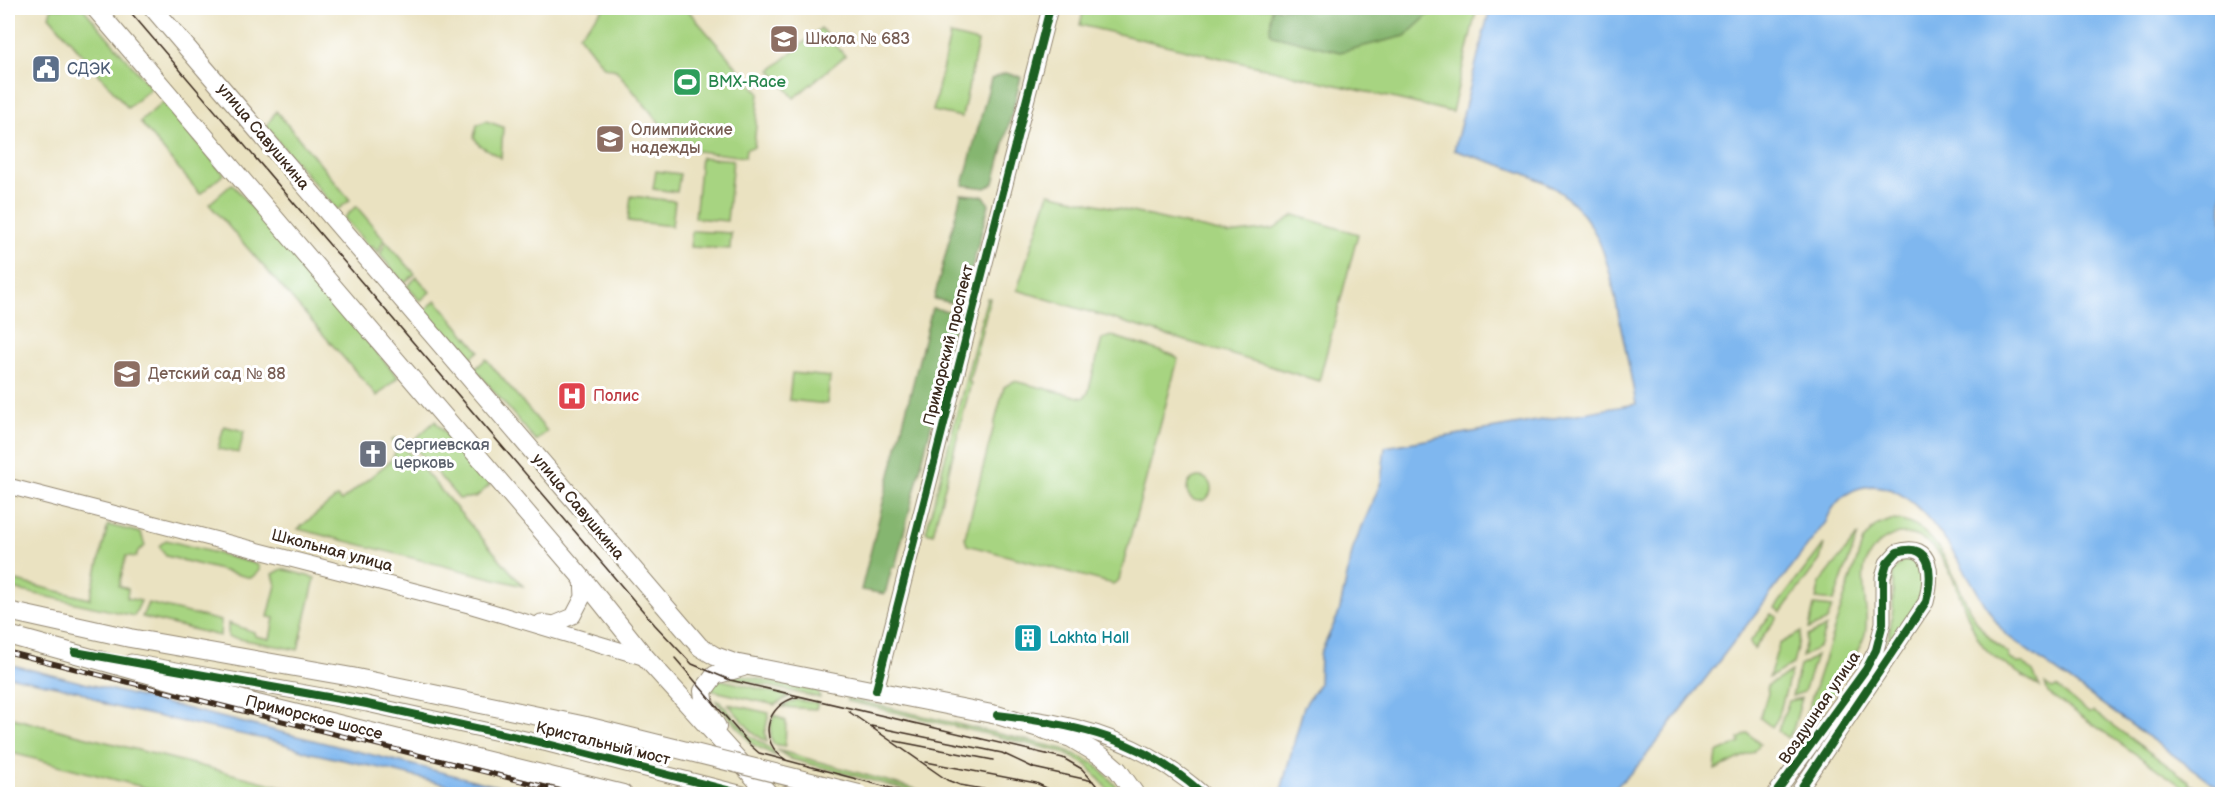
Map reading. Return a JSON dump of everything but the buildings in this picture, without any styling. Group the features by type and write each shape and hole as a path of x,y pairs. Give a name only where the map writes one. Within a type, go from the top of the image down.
{"main road":[{"path":"95,8 582,578 646,658 769,795"},
{"name":"улица Савушкина","path":"153,8 688,636 715,656 748,666 997,714 1071,738 1088,747 1118,770 1135,795"},
{"path":"8,611 130,638 352,677 586,726 859,795"},
{"name":"Приморское шоссе","path":"8,635 245,701 623,795"},
{"path":"738,763 702,698 706,685 715,675 748,666"}],"street":[{"name":"Приморский проспект","path":"876,690 1050,8"},
{"name":"Школьная улица","path":"8,486 519,620 646,658"},
{"name":"Воздушная улица","path":"1775,795 1866,669 1876,650 1883,623 1882,577 1887,563 1897,552 1905,549 1922,555 1931,572 1926,603 1797,795"},
{"path":"519,620 554,624 573,616 583,597 582,578"},
{"name":"Кристальный мост","path":"75,652 367,704 548,744 743,795"},
{"path":"997,714 1072,727 1123,741 1163,763 1203,795"}],"green space":[{"path":"52,8 83,8 151,88 128,108 49,16"},
{"name":"BMX-Race","path":"604,8 686,8 759,93 754,147 746,149 745,157 681,149 616,70 604,67 579,35"},
{"path":"1084,8 1477,8 1452,112 1080,25"},
{"path":"1272,8 1436,8 1405,36 1340,52 1273,35 1270,31"},
{"path":"821,28 845,56 794,98 771,70"},
{"path":"950,35 978,42 962,117 933,111"},
{"path":"1005,73 1021,77 994,183 986,188 963,185 991,79"},
{"path":"163,102 224,174 200,194 140,122"},
{"path":"276,111 350,200 337,210 266,127"},
{"path":"486,121 503,127 501,158 479,145 474,137 477,125"},
{"path":"701,157 733,160 727,221 695,218"},
{"path":"656,171 680,174 677,192 653,189"},
{"path":"232,184 398,377 377,396 209,204"},
{"path":"1049,193 1228,234 1274,229 1294,215 1358,234 1319,381 1017,290"},
{"path":"961,194 984,196 989,204 962,305 934,299"},
{"path":"631,196 675,201 672,226 628,221"},
{"path":"356,206 384,239 378,253 372,246 370,248 344,218"},
{"path":"692,231 731,233 730,249 690,247"},
{"path":"386,241 415,274 404,283 380,255"},
{"path":"417,277 430,292 420,301 407,286"},
{"path":"987,298 990,298 969,382 971,383 933,534 926,532"},
{"path":"436,300 479,351 467,361 424,311"},
{"path":"932,308 960,313 895,567 892,567 885,594 861,590"},
{"path":"1112,336 1173,355 1178,359 1119,580 1113,584 967,545 965,537 1004,387 1014,381 1083,398 1088,393 1102,339"},
{"path":"486,359 547,431 536,441 475,369"},
{"path":"792,373 830,377 827,404 789,400"},
{"path":"435,421 490,485 476,497 459,499 411,443"},
{"path":"224,426 244,431 239,453 218,449"},
{"path":"395,438 523,586 298,529 337,497 341,501 389,462 395,455 392,440"},
{"path":"1199,477 1204,478 1210,484 1210,494 1204,500 1199,501 1194,500 1188,494 1187,489 1188,484 1194,478"},
{"path":"1891,520 1909,523 1923,531 1935,543 1945,558 1979,626 2009,654 2009,658 2017,663 2023,663 2033,672 2040,687 2003,664 1984,647 1975,633 1952,577 1932,546 1917,537 1892,535 1876,547 1865,567 1863,577 1866,623 1862,641 1824,706 1816,715 1804,721 1863,541 1876,526"},
{"path":"108,525 141,533 145,546 138,551 136,557 126,556 119,586 128,589 127,598 141,601 134,616 8,588 8,579 90,599"},
{"path":"1858,535 1834,601 1816,599 1820,583"},
{"path":"166,540 253,563 259,566 259,571 251,578 166,556 159,546"},
{"path":"1824,544 1820,560 1781,612 1775,608"},
{"path":"1903,560 1912,561 1919,566 1922,586 1915,608 1890,646 1888,643 1893,609 1893,571"},
{"path":"282,569 315,578 298,650 228,637 228,623 254,632 255,636 270,639 274,618 268,617 276,585 273,574"},
{"path":"148,603 221,621 220,636 142,617"},
{"path":"1814,605 1832,607 1827,621 1809,629"},
{"path":"1771,614 1777,617 1754,649 1750,642"},
{"path":"1826,627 1819,647 1802,657 1807,636"},
{"path":"1801,632 1793,664 1769,678 1779,644"},
{"path":"1816,656 1804,692 1792,696 1800,666"},
{"path":"1791,672 1778,718 1772,727 1760,718 1768,693 1767,686"},
{"path":"739,675 818,691 820,698 724,676"},
{"path":"718,679 790,696 775,705 710,690"},
{"path":"2045,684 2052,689 2057,687 2089,713 2094,712 2189,781 2189,784 2208,794 2193,794 2048,693"},
{"path":"847,698 1063,749 1095,764 1124,794 1112,794 1087,765 1062,752 847,701"},
{"path":"1802,698 1793,730 1787,738 1778,731 1789,701"},
{"path":"715,700 720,702 750,736 770,748 776,756 752,744"},
{"path":"796,700 818,703 816,709 781,707"},
{"path":"728,704 769,713 765,732 767,742 753,733"},
{"path":"774,715 786,721 785,746 773,744 771,729"},
{"path":"8,717 311,794 170,794 8,752"},
{"path":"1748,733 1760,744 1753,752 1715,770 1717,753 1740,743 1739,739"},
{"path":"777,750 933,794 922,794 791,759"}],"water":[{"path":"1490,8 2222,8 2222,790 2006,635 1945,540 1926,516 1906,498 1884,487 1860,488 1848,493 1839,501 1826,522 1639,765 1609,794 1280,794 1304,706 1319,684 1320,654 1339,613 1353,548 1381,482 1385,447 1636,404 1610,274 1596,235 1585,217 1555,188 1533,177 1454,150"},
{"path":"8,664 529,794 482,794 311,753 278,742 123,709 107,705 79,691 8,676"}],"tram line":[{"path":"127,8 655,625 692,664 730,680 1063,758 1082,769 1104,794"},
{"path":"675,658 759,753 913,794"},
{"path":"786,760 771,744 768,734 769,724 778,707 798,697"},
{"path":"848,711 947,780 960,785 1010,794"},
{"path":"871,726 1002,753 1034,768 1093,781"},
{"path":"895,741 993,760"},
{"path":"926,762 1036,783 1059,794"}],"railway":[{"path":"8,652 573,794"}],"cycle path":[{"path":"876,690 1050,8"},
{"path":"1775,794 1866,669 1876,650 1883,623 1883,577 1887,563 1897,552 1909,550 1918,552 1924,556 1928,564 1929,583 1926,602 1797,794"},
{"path":"75,652 367,704 548,744 743,794"},
{"path":"997,715 1055,724 1107,737 1156,759 1203,794"}],"place":[{"name":"Школа № 683","path":"784,39"},
{"name":"СДЭК","path":"46,69"},
{"name":"BMX-Race","path":"687,82"},
{"name":"Олимпийские надежды","path":"610,139"},
{"name":"Детский сад № 88","path":"127,374"},
{"name":"Полис","path":"572,396"},
{"name":"Сергиевская церковь","path":"373,454"},
{"name":"Lakhta Hall","path":"1028,638"}]}
